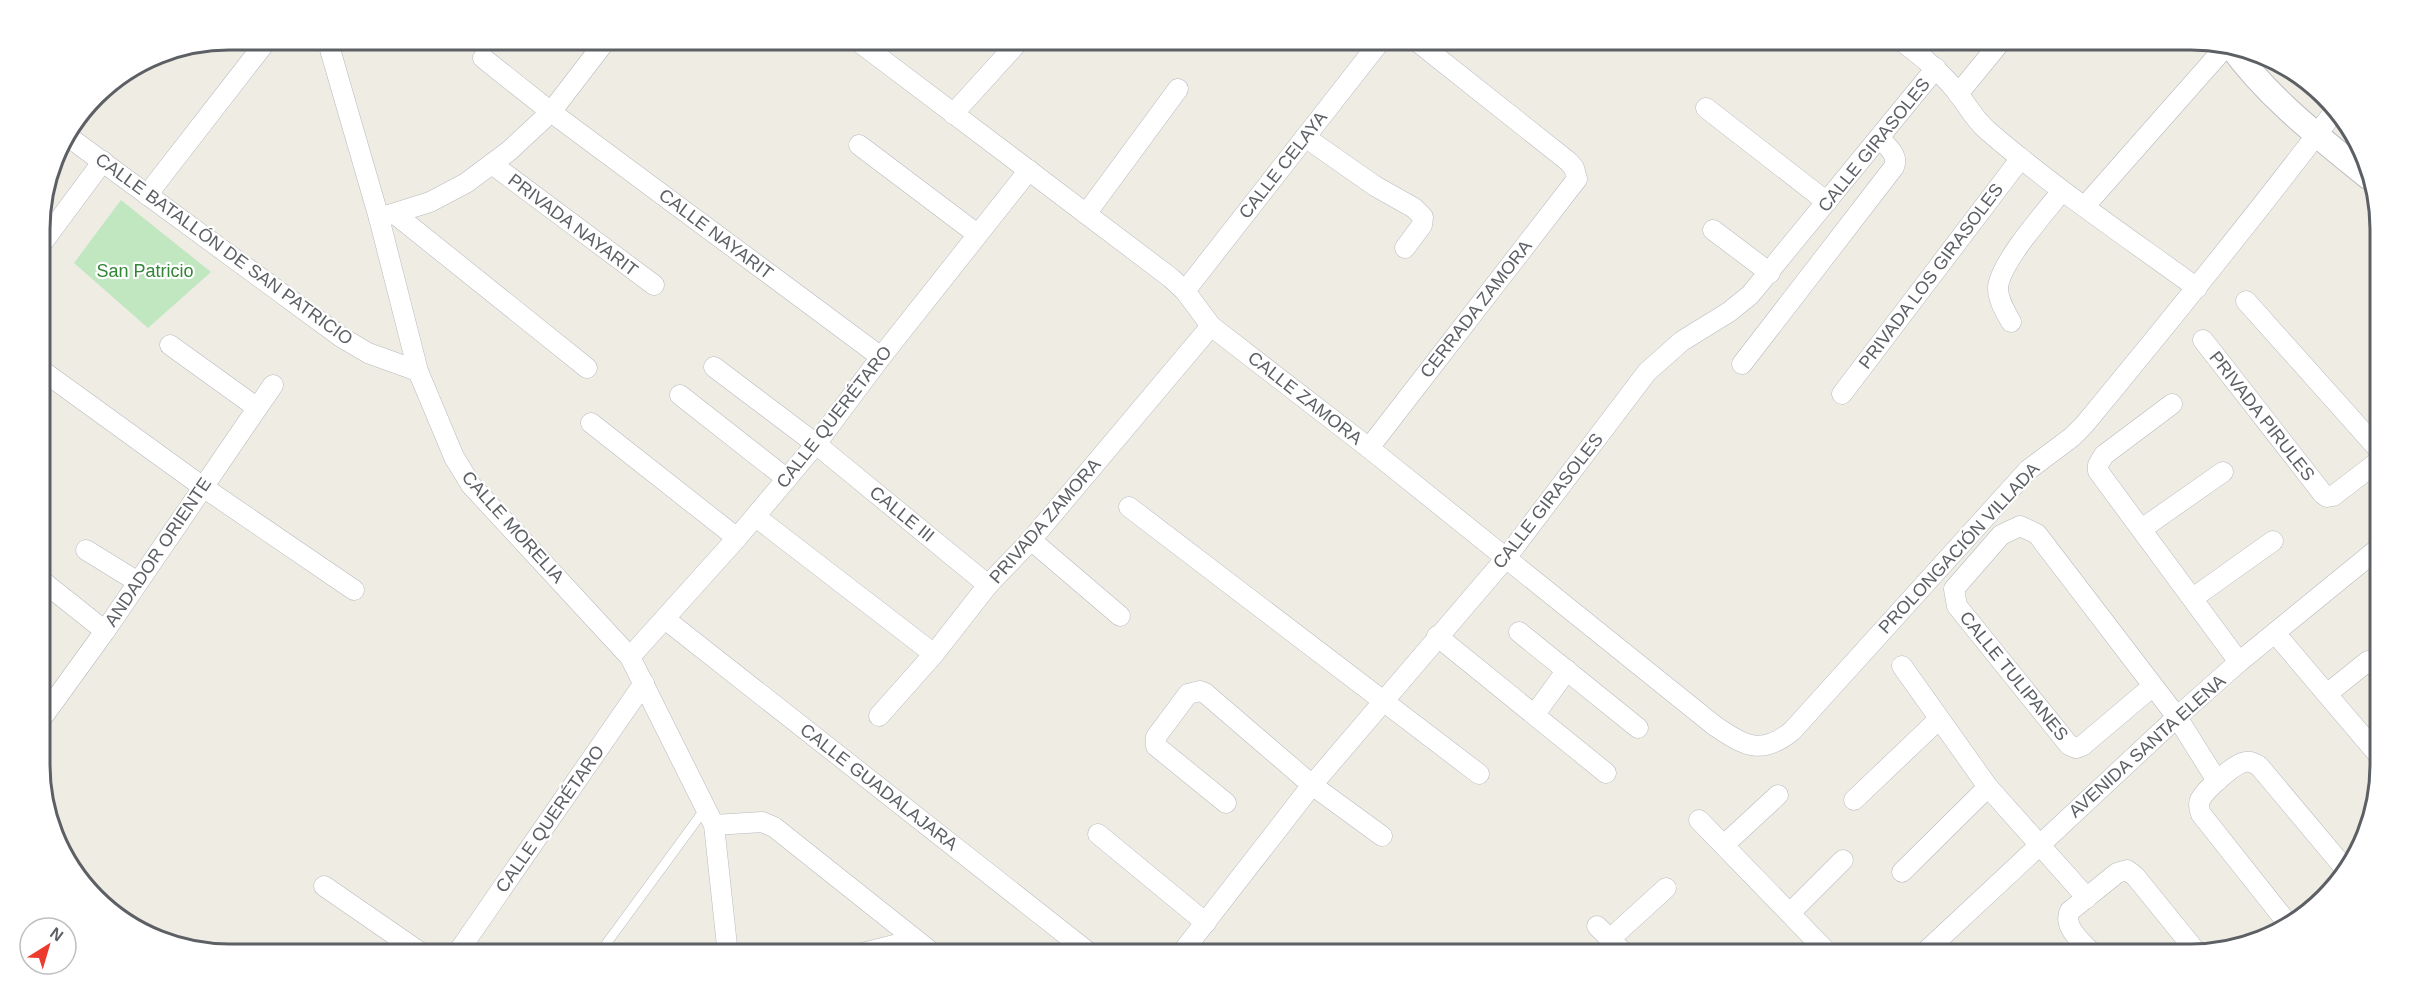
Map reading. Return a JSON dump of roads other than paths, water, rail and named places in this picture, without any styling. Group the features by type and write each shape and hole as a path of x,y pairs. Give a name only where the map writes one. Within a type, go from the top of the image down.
{"street":[{"name":"CALLE CELAYA","path":"1185,291 1374,49"},
{"name":"CERRADA ZAMORA","path":"1369,448 1577,179 1574,168 1427,49"},
{"path":"1912,49 1936,68 1958,94 1973,117 2020,158 2197,288"},
{"name":"CALLE GIRASOLES","path":"1958,94 1995,49"},
{"path":"147,195 259,50"},
{"name":"CALLE MORELIA","path":"331,50 387,216 418,370 454,457 471,485 630,657 710,816 727,944"},
{"path":"387,216 430,202 466,183 492,164 525,138 551,112 599,50"},
{"name":"CALLE ZAMORA","path":"869,50 1171,278 1185,291 1211,326 1369,448 1714,726 1731,736 1762,747"},
{"path":"953,114 1011,50"},
{"path":"2085,206 2235,55"},
{"path":"483,58 551,112"},
{"path":"2244,58 2264,87 2318,136 2358,164"},
{"name":"CALLE GIRASOLES","path":"1191,944 1312,784 1506,558 1647,372 1683,341 1743,301 1770,273 1936,68"},
{"path":"1086,214 1178,89"},
{"path":"1706,108 1827,202"},
{"name":"CALLE NAYARIT","path":"551,112 881,357"},
{"name":"PROLONGACIÓN VILLADA","path":"1762,747 1778,743 1792,731 2028,470 2072,437 2084,425 2197,288 2331,117"},
{"path":"1305,137 1375,186 1414,208 1423,217 1422,225 1405,248"},
{"path":"1742,364 1894,167 1896,163 1894,155 1879,138"},
{"name":"CALLE BATALLÓN DE SAN PATRICIO","path":"73,140 341,337 368,353 418,370"},
{"path":"859,145 977,234"},
{"name":"PRIVADA LOS GIRASOLES","path":"1842,394 2020,158"},
{"path":"50,216 103,161"},
{"name":"PRIVADA NAYARIT","path":"492,164 654,285"},
{"name":"CALLE QUERÉTARO","path":"630,657 756,517 816,444 881,357 1029,170"},
{"path":"2011,322 1998,288 2004,268 2062,191"},
{"path":"387,216 587,368"},
{"path":"1713,230 1770,273"},
{"path":"2246,301 2370,440"},
{"name":"PRIVADA ZAMORA","path":"879,716 934,654 988,585 1031,540 1211,326"},
{"name":"PRIVADA PIRULES","path":"2203,340 2323,494 2327,497 2333,496 2370,468"},
{"path":"170,345 256,407"},
{"name":"CALLE III","path":"714,367 816,444 988,585"},
{"path":"50,376 203,487 354,590"},
{"name":"ANDADOR ORIENTE","path":"50,702 105,631 273,385"},
{"path":"680,395 787,479"},
{"path":"2172,404 2104,455 2098,465 2100,476 2143,528 2240,662"},
{"path":"591,423 737,538"},
{"path":"2143,528 2223,472"},
{"path":"1129,507 1384,699 1479,774"},
{"path":"756,517 934,654"},
{"name":"CALLE TULIPANES","path":"2153,686 2082,746 2076,748 2069,745 1957,606 1954,601 1954,589 2001,535 2020,526 2037,534 2177,717 2217,781"},
{"path":"1031,540 1120,616"},
{"path":"2193,598 2273,541"},
{"path":"86,550 138,582"},
{"name":"AVENIDA SANTA ELENA","path":"1934,944 2037,845 2177,717 2370,555"},
{"path":"50,587 105,631"},
{"name":"CALLE GUADALAJARA","path":"665,619 1078,944"},
{"path":"1519,632 1638,728"},
{"path":"2276,633 2370,745"},
{"path":"1437,636 1606,773"},
{"path":"2327,693 2368,662 2370,663"},
{"path":"1902,666 1938,720 1988,787 2037,845 2087,898"},
{"path":"1535,714 1567,670"},
{"name":"CALLE QUERÉTARO","path":"464,944 644,683"},
{"path":"1226,803 1156,746 1156,737 1188,694 1194,692 1205,693 1312,784 1382,836"},
{"path":"1854,800 1938,720"},
{"path":"2284,919 2201,814 2199,803 2201,798 2217,781 2241,763 2248,761 2259,766 2341,864"},
{"path":"1902,872 1988,787"},
{"path":"1724,845 1778,795"},
{"path":"710,816 762,822 774,826 919,944"},
{"path":"1699,820 1820,944"},
{"path":"1098,834 1206,923"},
{"path":"1790,913 1843,860"},
{"path":"2085,944 2067,922 2070,911 2117,873 2127,870 2135,876 2190,944"},
{"path":"324,886 408,944"},
{"path":"1614,944 1603,933 1666,888"},
{"path":"898,944 914,940"}],"lane":[{"path":"607,944 710,816"}],"park label":[{"name":"San Patricio","path":"145,271"}]}
